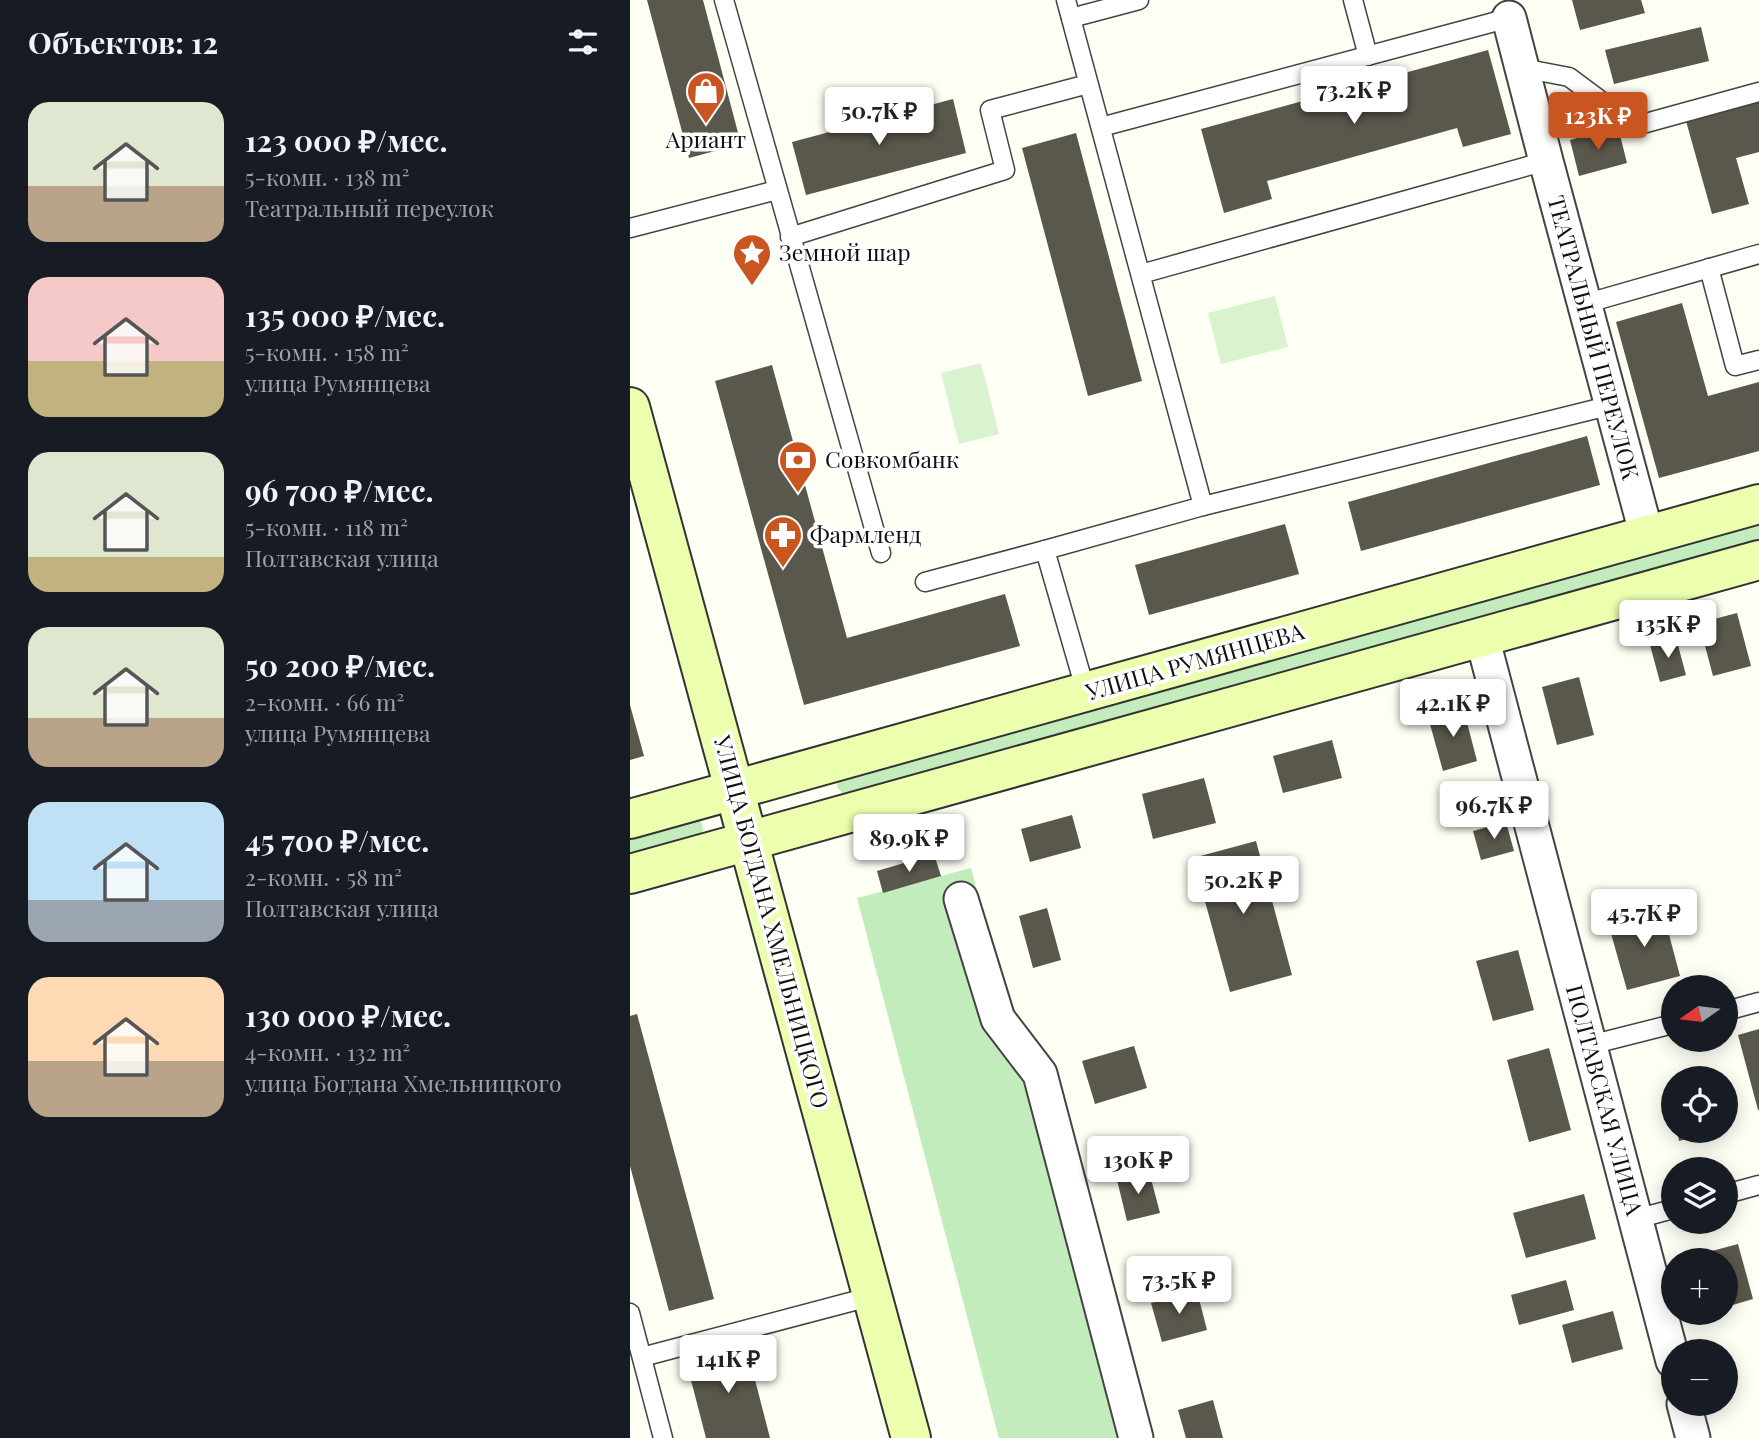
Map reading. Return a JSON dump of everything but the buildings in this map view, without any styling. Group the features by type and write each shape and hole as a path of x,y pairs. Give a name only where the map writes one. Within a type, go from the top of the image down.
{"main road":[{"name":"УЛИЦА БОГДАНА ХМЕЛЬНИЦКОГО","path":"630,407 911,1438"},
{"name":"УЛИЦА РУМЯНЦЕВА","path":"630,819 1759,504"},
{"path":"630,874 1759,560"}],"street":[{"name":"ТЕАТРАЛЬНЫЙ ПЕРЕУЛОК","path":"1509,18 1647,536"},
{"name":"ПОЛТАВСКАЯ УЛИЦА","path":"1482,637 1667,1339"},
{"path":"961,899 998,1019 1040,1074 1136,1438"},
{"path":"1687,1416 1693,1438"}],"lane":[{"path":"724,0 881,554"},
{"path":"1066,0 1203,506"},
{"path":"1071,18 1136,0"},
{"path":"1353,0 1368,56"},
{"path":"1101,127 1509,18"},
{"path":"1522,68 1569,77 1635,126 1759,92"},
{"path":"790,237 1005,170 990,110 1088,84"},
{"path":"1141,274 1546,161"},
{"path":"630,228 777,190"},
{"path":"1584,304 1759,254"},
{"path":"1709,268 1735,366 1759,360"},
{"path":"925,582 1203,506 1612,405"},
{"path":"1045,550 1086,692"},
{"path":"1738,1008 1759,1002"},
{"path":"1590,1045 1661,1027"},
{"path":"1738,1191 1759,1185"},
{"path":"1636,1219 1661,1212"},
{"path":"642,1357 873,1296"},
{"path":"631,1318 663,1438"}],"green space":[{"path":"1275,296 1288,347 1221,364 1208,313"},
{"path":"981,363 999,434 959,444 941,373"},
{"path":"1759,519 1759,539 850,794 842,793 837,787 838,779"},
{"path":"695,816 702,826 701,839 630,859 630,834"},
{"path":"971,868 1120,1438 999,1438 857,898"}],"place":[{"name":"Ариант","path":"706,125"},
{"name":"Земной шар","path":"752,287"},
{"name":"Совкомбанк","path":"798,494"},
{"name":"Фармленд","path":"783,569"}]}
